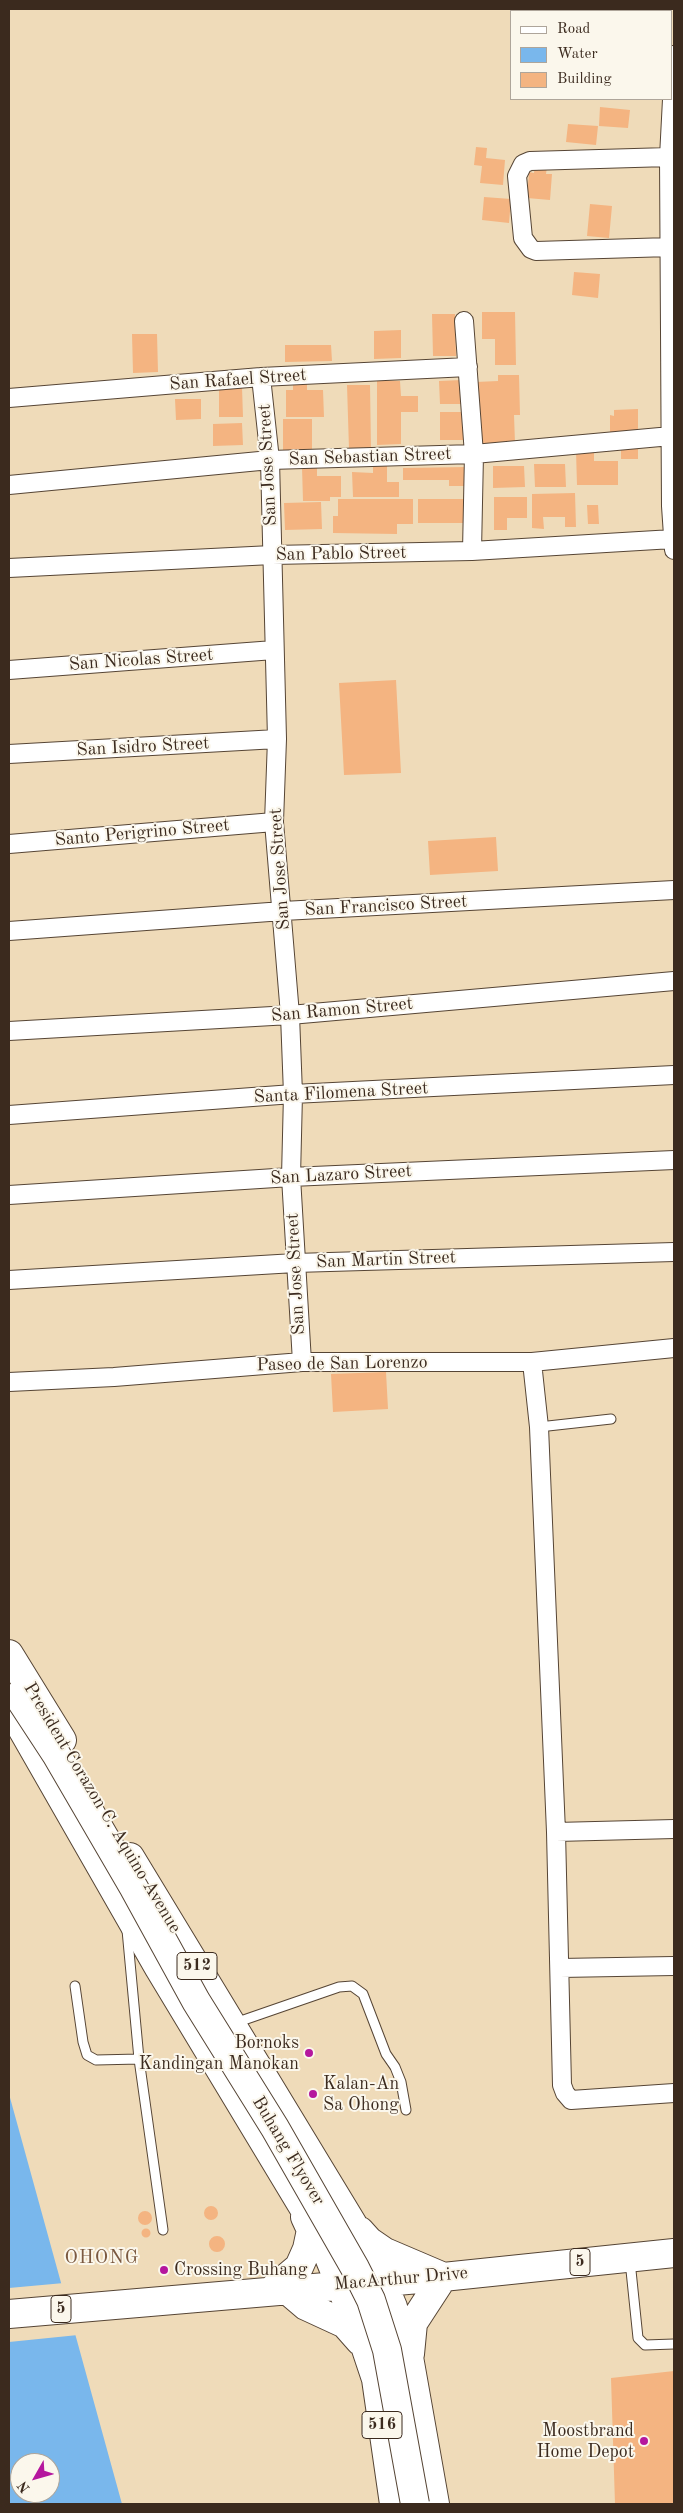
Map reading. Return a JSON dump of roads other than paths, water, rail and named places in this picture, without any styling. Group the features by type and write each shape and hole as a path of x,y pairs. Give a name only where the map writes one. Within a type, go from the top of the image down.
{"main road":[{"name":"President Corazon C. Aquino Avenue","path":"9,1654 352,2223 382,2281 393,2307 401,2338 410,2357 435,2504"},
{"name":"President Corazon C. Aquino Avenue","path":"9,1661 12,1696 124,1903 160,1968 300,2205 320,2235 338,2284 365,2346 376,2379 394,2504"},
{"name":"Buhang Flyover","path":"12,1696 79,1794 196,2001 275,2128 355,2268 371,2300 388,2350 415,2504"},
{"path":"300,2205 310,2230 307,2249 299,2267 279,2290 306,2306 345,2324 365,2346"},
{"path":"352,2223 369,2241 385,2252 443,2277 413,2323 410,2357"},
{"name":"MacArthur Drive","path":"9,2314 338,2284 443,2277 674,2253"}],"street":[{"path":"673,58 672,140 669,157 671,436 674,545"},
{"path":"669,157 530,160 523,164 517,176 523,238 531,249 536,251 670,247"},
{"path":"464,320 474,454 472,550"},
{"name":"San Rafael Street","path":"9,398 262,377 468,367"},
{"name":"San Jose Street","path":"262,377 270,460 277,739 274,822 283,911 290,1015 293,1094 291,1177 302,1362"},
{"name":"San Sebastian Street","path":"9,485 270,460 474,454 671,436"},
{"name":"San Pablo Street","path":"9,568 272,555 674,545"},
{"name":"San Nicolas Street","path":"9,670 274,650"},
{"name":"San Isidro Street","path":"9,754 277,739"},
{"name":"Santo Perigrino Street","path":"9,844 274,822"},
{"name":"San Francisco Street","path":"9,930 283,911 674,890"},
{"name":"San Ramon Street","path":"9,1031 290,1015 674,981"},
{"name":"Santa Filomena Street","path":"9,1115 293,1094 674,1075"},
{"name":"San Lazaro Street","path":"9,1195 291,1177 674,1160"},
{"name":"San Martin Street","path":"9,1280 295,1263 674,1252"},
{"name":"Paseo de San Lorenzo","path":"9,1382 114,1377 302,1362 532,1362 674,1348"},
{"path":"532,1362 539,1428 556,1832 562,2084 565,2093 571,2100 674,2093"},
{"path":"556,1832 674,1829"},
{"path":"560,1968 674,1966"}],"lane":[{"path":"539,1428 611,1419"},
{"path":"124,1903 139,2059 163,2230"},
{"path":"75,1986 83,2042 87,2055 96,2060 139,2059"},
{"path":"232,2024 339,1986 352,1986 362,1994 386,2054 395,2067 401,2082 406,2110"},
{"path":"630,2257 638,2338 645,2345 674,2344"}],"water":[{"path":"9,2094 122,2504 9,2504"}],"place":[{"name":"Bornoks Kandingan Manokan","path":"309,2053"},
{"name":"Kalan-An Sa Ohong","path":"313,2094"},
{"name":"Crossing Buhang","path":"164,2270"},
{"name":"Moostbrand Home Depot","path":"644,2441"}],"district":[{"name":"OHONG","path":"102,2258"}]}
